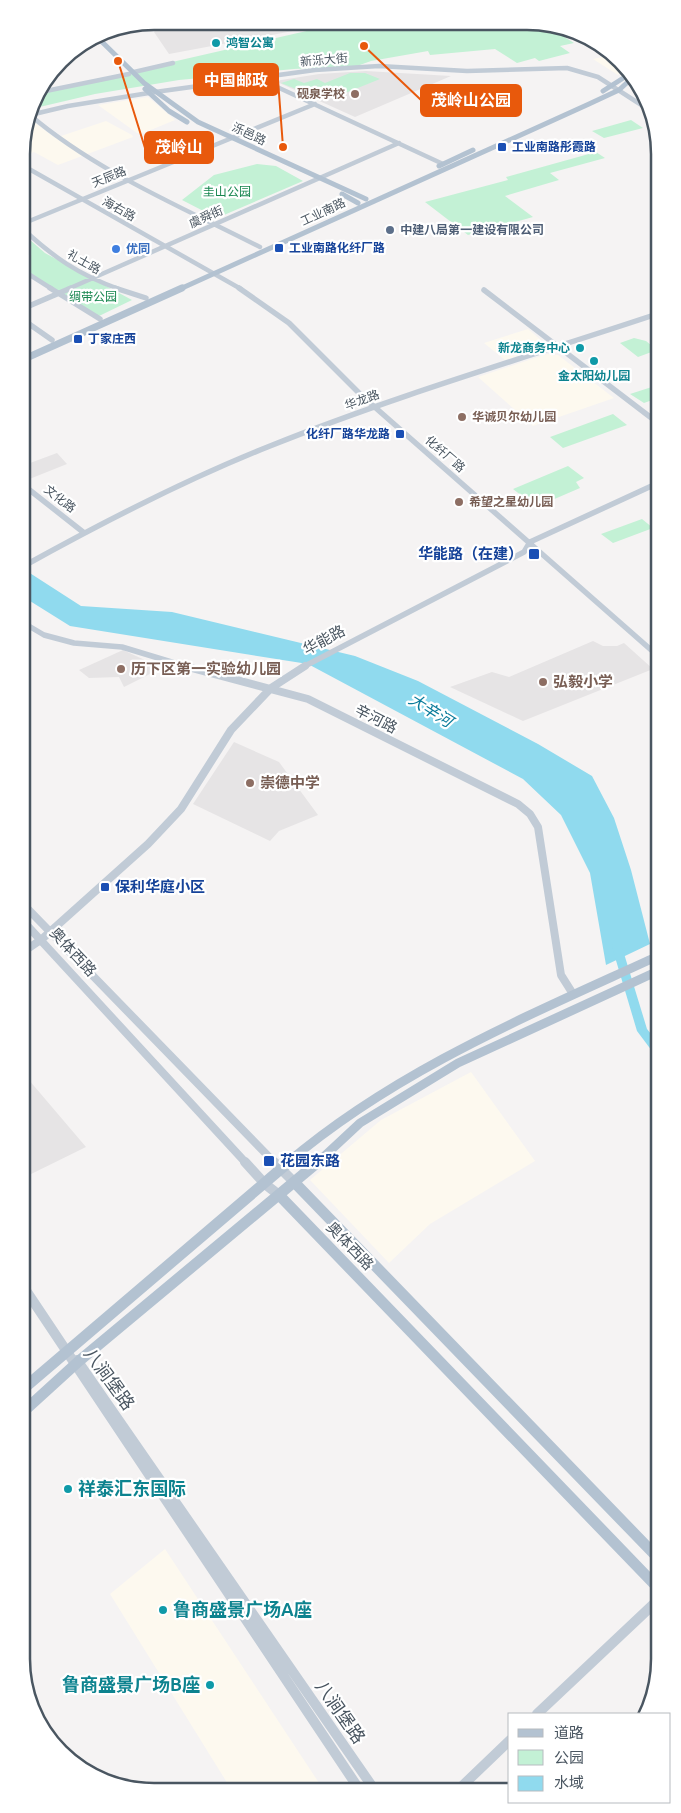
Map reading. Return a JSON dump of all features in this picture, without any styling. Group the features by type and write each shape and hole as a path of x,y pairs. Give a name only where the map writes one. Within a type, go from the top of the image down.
{"main road":[{"name":"泺邑路","path":"101,42 131,73"},
{"name":"泺邑路","path":"98,44 176,116 358,203"},
{"name":"工业南路","path":"30,350 358,203 611,87 624,78"},
{"name":"工业南路","path":"30,356 619,90 627,82"},
{"name":"泺邑路","path":"153,93 181,113 198,122 366,199"},
{"path":"30,1383 66,1350 265,1184 280,1168 336,1125 397,1084 451,1054 573,994 651,959"},
{"path":"30,1406 76,1363 279,1194 295,1183 360,1123 440,1072 651,974"},
{"name":"奥体西路","path":"295,1183 651,1551"},
{"name":"奥体西路","path":"279,1194 651,1580"}],"street":[{"path":"47,91 173,63"},
{"name":"新泺大街","path":"36,115 153,93 360,67 490,71 548,67 585,72 611,87"},
{"path":"261,78 443,164"},
{"path":"611,87 641,104"},
{"name":"天辰路","path":"30,221 315,104"},
{"path":"35,119 88,158 260,247"},
{"name":"虞舜街","path":"30,306 399,143"},
{"name":"海右路","path":"30,170 79,200"},
{"name":"海右路","path":"30,175 79,200 206,271"},
{"name":"礼士路","path":"30,235 50,254 90,279 146,298"},
{"name":"化纤厂路","path":"206,271 253,296 289,323 374,407 651,650"},
{"path":"30,275 100,319"},
{"path":"484,290 557,348 651,418"},
{"name":"华龙路","path":"30,562 83,532 215,469 374,407 651,316"},
{"path":"30,325 52,340"},
{"name":"华能路","path":"30,948 42,940 148,844 181,808 230,730 271,688 304,666 341,646 524,552 530,542 651,486"},
{"name":"文化路","path":"30,490 83,532"},
{"name":"辛河路","path":"30,627 44,635 74,643 122,647 308,699 518,804 530,814 538,827 561,975 573,994"},
{"name":"奥体西路","path":"30,911 295,1183"},
{"name":"奥体西路","path":"30,928 265,1184 279,1194"},
{"name":"八涧堡路","path":"30,1296 370,1783"},
{"name":"八涧堡路","path":"76,1363 355,1783"},
{"path":"538,1713 651,1607"},
{"path":"465,1783 508,1742"}],"shaded area":[{"path":"155,30 298,30 169,54 154,32"},
{"path":"603,57 620,73 618,75 593,59"},
{"name":"砚泉学校","path":"366,71 451,76 355,117 275,81 319,74"},
{"path":"148,97 175,120 141,134 98,105"},
{"path":"106,121 133,137 58,165 34,152 30,154 34,122 55,138"},
{"path":"528,329 548,346 505,360 484,343"},
{"path":"547,354 558,355 614,398 533,426 478,377"},
{"path":"57,453 67,464 30,479 30,463"},
{"name":"弘毅小学","path":"593,641 603,646 617,646 624,643 651,667 651,670 523,721 450,687 492,672 509,677"},
{"name":"历下区第一实验幼儿园","path":"123,650 162,668 124,687 119,677 89,678 79,670"},
{"name":"崇德中学","path":"234,742 279,762 318,815 279,831 270,841 193,804"},
{"path":"471,1072 535,1161 430,1224 389,1263 310,1180 381,1120"},
{"path":"30,1081 86,1147 30,1175"},
{"path":"165,1549 319,1783 227,1783 110,1594"}],"green space":[{"path":"311,30 535,30 563,36 574,43 560,46 570,53 539,61 535,58 517,63 495,49 430,55 428,51 371,61 357,66 294,69 179,80 95,94 39,107 48,90"},
{"path":"350,73 365,73 380,79 333,98 311,88 322,83 301,91 281,83 294,79 304,83 317,79 325,83"},
{"path":"631,120 643,128 604,138 592,131"},
{"path":"596,152 605,158 550,173 559,180 505,196 533,217 468,235 425,202 508,180 506,177"},
{"name":"圭山公园","path":"257,164 276,166 303,181 217,218 182,200 214,175"},
{"name":"绸带公园","path":"30,240 45,253 132,300 97,317 30,273"},
{"path":"634,338 646,341 651,345 651,352 638,357 620,343"},
{"path":"651,387 651,400 644,403 630,394"},
{"path":"613,414 627,425 563,448 550,437"},
{"path":"568,466 584,478 576,482 580,488 536,507 513,489"},
{"path":"642,519 651,526 651,529 613,543 601,534"}],"water":[{"path":"30,573 81,606 172,612 355,656 418,681 538,744 592,776 614,818 631,870 650,944 606,965 590,873 561,815 523,779 308,664 70,626 30,601"}],"waterway":[{"name":"大辛河","path":"617,947 642,1031 651,1042"}],"place":[{"name":"鸿智公寓","path":"216,43"},
{"name":"茂岭山公园","path":"364,46"},
{"name":"茂岭山","path":"118,61"},
{"name":"砚泉学校","path":"355,94"},
{"name":"中国邮政","path":"283,147"},
{"name":"工业南路彤霞路","path":"502,147"},
{"name":"中建八局第一建设有限公司","path":"390,230"},
{"name":"工业南路化纤厂路","path":"279,248"},
{"name":"优同","path":"116,249"},
{"name":"丁家庄西","path":"78,339"},
{"name":"新龙商务中心","path":"580,348"},
{"name":"金太阳幼儿园","path":"594,361"},
{"name":"华诚贝尔幼儿园","path":"462,417"},
{"name":"化纤厂路华龙路","path":"400,434"},
{"name":"希望之星幼儿园","path":"459,502"},
{"name":"华能路（在建）","path":"534,554"},
{"name":"历下区第一实验幼儿园","path":"121,669"},
{"name":"弘毅小学","path":"543,682"},
{"name":"崇德中学","path":"250,783"},
{"name":"保利华庭小区","path":"105,887"},
{"name":"花园东路","path":"269,1161"},
{"name":"祥泰汇东国际","path":"68,1489"},
{"name":"鲁商盛景广场A座","path":"163,1610"},
{"name":"鲁商盛景广场B座","path":"210,1685"}]}
